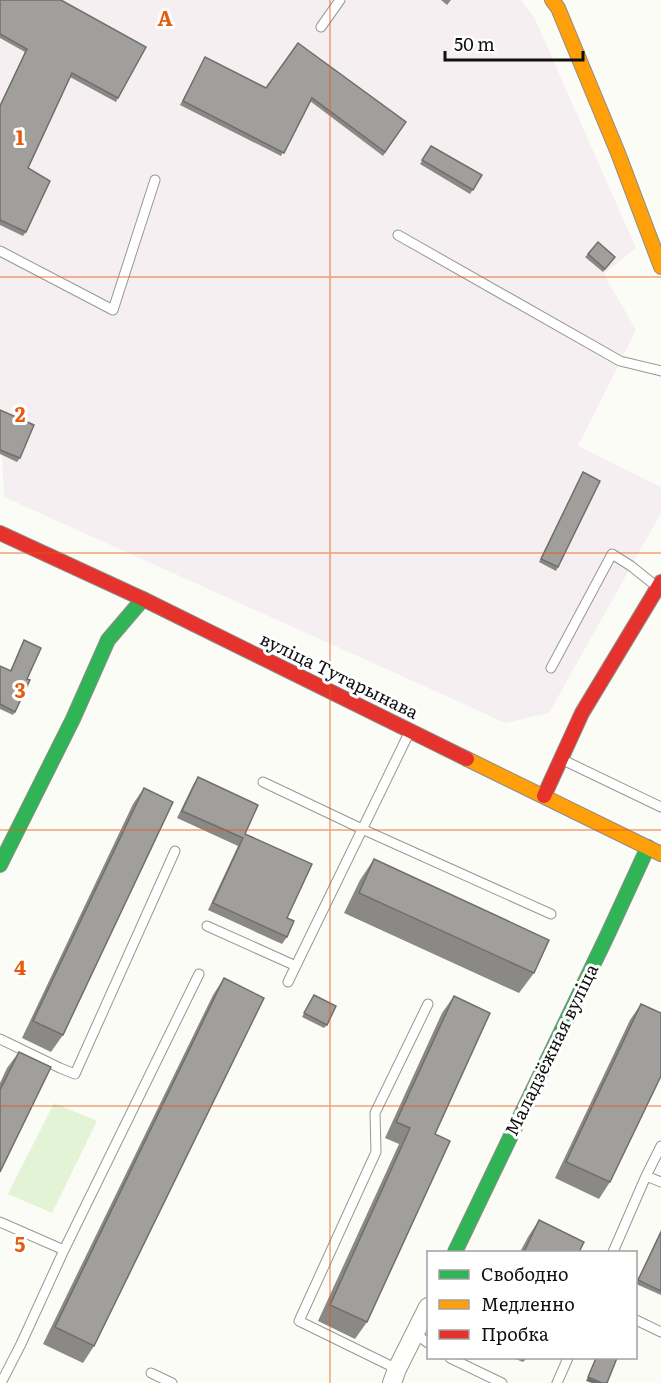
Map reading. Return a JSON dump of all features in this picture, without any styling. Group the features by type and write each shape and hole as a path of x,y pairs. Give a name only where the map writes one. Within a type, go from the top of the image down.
{"street":[{"path":"558,3 661,267"},
{"name":"вуліца Тутарынава","path":"0,533 143,599 661,854"},
{"path":"544,796 582,713 660,585"},
{"path":"0,865 73,719 108,640 143,599"},
{"name":"Маладзёжная вуліца","path":"455,1251 608,936 648,847"},
{"path":"395,1376 422,1338 427,1316"}],"lane":[{"path":"321,27 340,0"},
{"path":"0,251 113,310 155,180"},
{"path":"398,235 620,361 661,371"},
{"path":"551,668 612,554 660,585"},
{"path":"288,982 410,730"},
{"path":"560,759 661,807"},
{"path":"263,782 551,914"},
{"path":"0,1039 75,1074 175,850"},
{"path":"207,926 296,966"},
{"path":"1,1383 199,974"},
{"path":"395,1376 299,1321 376,1152 375,1113 428,1004"},
{"path":"613,1251 661,1146"},
{"path":"646,1176 661,1182"},
{"path":"0,1222 64,1250"},
{"path":"637,1320 661,1332"},
{"path":"452,1359 502,1383"},
{"path":"557,1383 568,1359"},
{"path":"151,1373 172,1383"}],"shaded area":[{"path":"0,0 521,0 535,19 636,248 604,274 636,330 578,446 661,487 661,513 549,713 505,723 4,497 2,455 0,454"}],"green space":[{"path":"54,1103 97,1121 52,1213 8,1194"}],"building":[{"path":"0,0 61,0 146,47 118,98 72,73 28,168 50,181 26,232 0,220 0,106 27,49 0,34"},
{"path":"298,43 406,122 385,152 312,98 284,153 183,101 205,57 266,88"},
{"path":"431,146 482,175 473,190 422,160"},
{"path":"598,242 615,257 605,269 588,254"},
{"path":"0,410 34,425 20,458 0,450"},
{"path":"583,472 600,481 558,567 541,559"},
{"path":"24,640 41,648 27,679 30,680 15,712 0,704 0,666 11,671"},
{"path":"198,777 258,805 245,834 312,864 287,918 294,921 287,937 213,903 243,838 182,811"},
{"path":"144,788 173,802 63,1035 33,1021"},
{"path":"374,859 549,940 534,973 359,893"},
{"path":"224,978 264,998 94,1346 55,1327"},
{"path":"314,995 336,1006 327,1025 304,1013"},
{"path":"454,996 490,1013 435,1134 450,1141 367,1322 330,1305 410,1128 396,1122"},
{"path":"641,1004 661,1013 661,1076 610,1182 566,1162"},
{"path":"19,1052 51,1067 0,1172 0,1090"},
{"path":"539,1220 584,1242 580,1251 524,1251"},
{"path":"661,1232 661,1291 638,1280"},
{"path":"596,1359 617,1359 607,1383 588,1377"}],"traffic: fast":[{"path":"0,865 73,719 108,640 143,599"},
{"path":"455,1251 648,847"}],"traffic: slow":[{"path":"552,0 558,8 618,153 661,267"},
{"path":"467,759 661,854"}],"traffic: jam":[{"path":"0,533 143,599 467,759"},
{"path":"544,796 582,713 661,582"}]}
